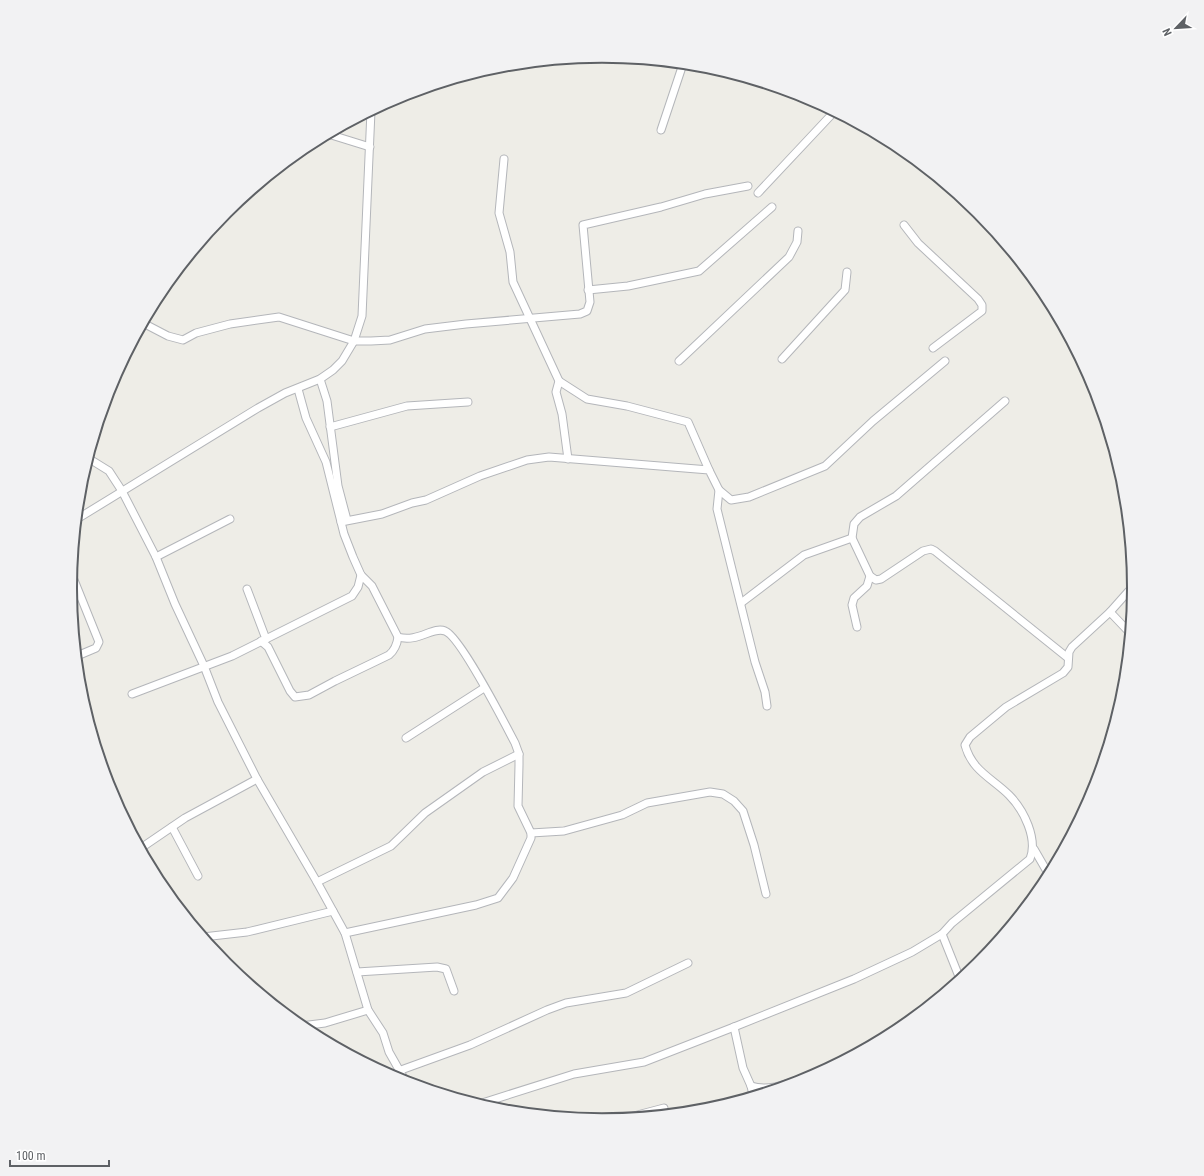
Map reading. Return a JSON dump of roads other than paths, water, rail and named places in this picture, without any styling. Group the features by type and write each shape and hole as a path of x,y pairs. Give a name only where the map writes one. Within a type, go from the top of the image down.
{"street":[{"path":"661,130 681,69"},
{"path":"758,193 831,116"},
{"path":"82,515 258,408 285,393 320,379 342,361 354,341 362,316 371,117"},
{"path":"335,136 370,147"},
{"path":"504,159 499,213 510,252 513,282 559,381 587,399 627,406 688,422 719,490 731,500 749,497 825,466 873,421 945,361"},
{"path":"147,325 168,336 183,340 196,333 230,324 279,317 354,341 390,340 425,329 466,324 580,314 587,311 590,302 583,225 661,207 705,194 748,186"},
{"path":"588,290 628,286 699,271 772,207"},
{"path":"904,225 918,243 978,299 982,305 982,311 972,320 933,348"},
{"path":"680,362 789,257 797,242 798,231"},
{"path":"782,359 845,290 847,272"},
{"path":"320,379 327,401 344,521"},
{"path":"559,381 556,392 562,414 568,459"},
{"path":"247,589 263,640 290,691 295,697 301,698 309,695 335,680 389,656 397,645 398,637 372,586 361,575 326,462 306,418 298,389"},
{"path":"1005,401 896,496 860,517 854,524 852,538 870,576 876,580 881,579 923,551 931,549 1068,658"},
{"path":"330,427 407,406 468,402"},
{"path":"344,521 382,514 412,503 426,500 480,476 527,460 549,457 709,470"},
{"path":"93,461 109,471 122,491 156,557 175,604 204,666 218,702 258,779 345,933 368,1010 383,1033 389,1052 402,1074"},
{"path":"719,490 717,509 741,602 754,662 765,692 767,706"},
{"path":"156,557 230,519"},
{"path":"741,602 804,555 852,538"},
{"path":"132,694 184,676 204,666 232,656 352,596 358,587 361,575"},
{"path":"857,626 852,605 854,598 867,586 870,576"},
{"path":"77,587 99,642 96,648 81,654"},
{"path":"490,1101 574,1074 644,1062 854,979 912,952 942,934 952,923 1030,859 1034,849 1034,839 1029,827 1010,795 981,773 967,753 965,745 970,738 1006,707 1063,673 1068,667 1069,652 1072,648 1110,612 1127,593"},
{"path":"1110,612 1125,628"},
{"path":"345,933 476,905 498,898 513,878 522,862 531,838 531,833 518,806 519,754 515,743 468,660 451,635 445,631 433,631 418,638 406,640 398,637"},
{"path":"406,738 484,688"},
{"path":"317,882 391,846 425,813 483,772 519,754"},
{"path":"145,846 185,818 258,779"},
{"path":"531,833 564,831 622,816 647,803 710,792 724,794 734,800 743,811 766,894"},
{"path":"172,827 198,876"},
{"path":"1034,849 1046,869"},
{"path":"209,936 246,932 333,911"},
{"path":"942,934 958,974"},
{"path":"401,1070 470,1046 546,1010 566,1003 626,993 688,963"},
{"path":"357,972 437,966 446,968 454,991"},
{"path":"310,1025 325,1023 368,1010"},
{"path":"734,1027 743,1068 752,1091"},
{"path":"751,1086 759,1089"},
{"path":"655,1110 664,1108"}]}
